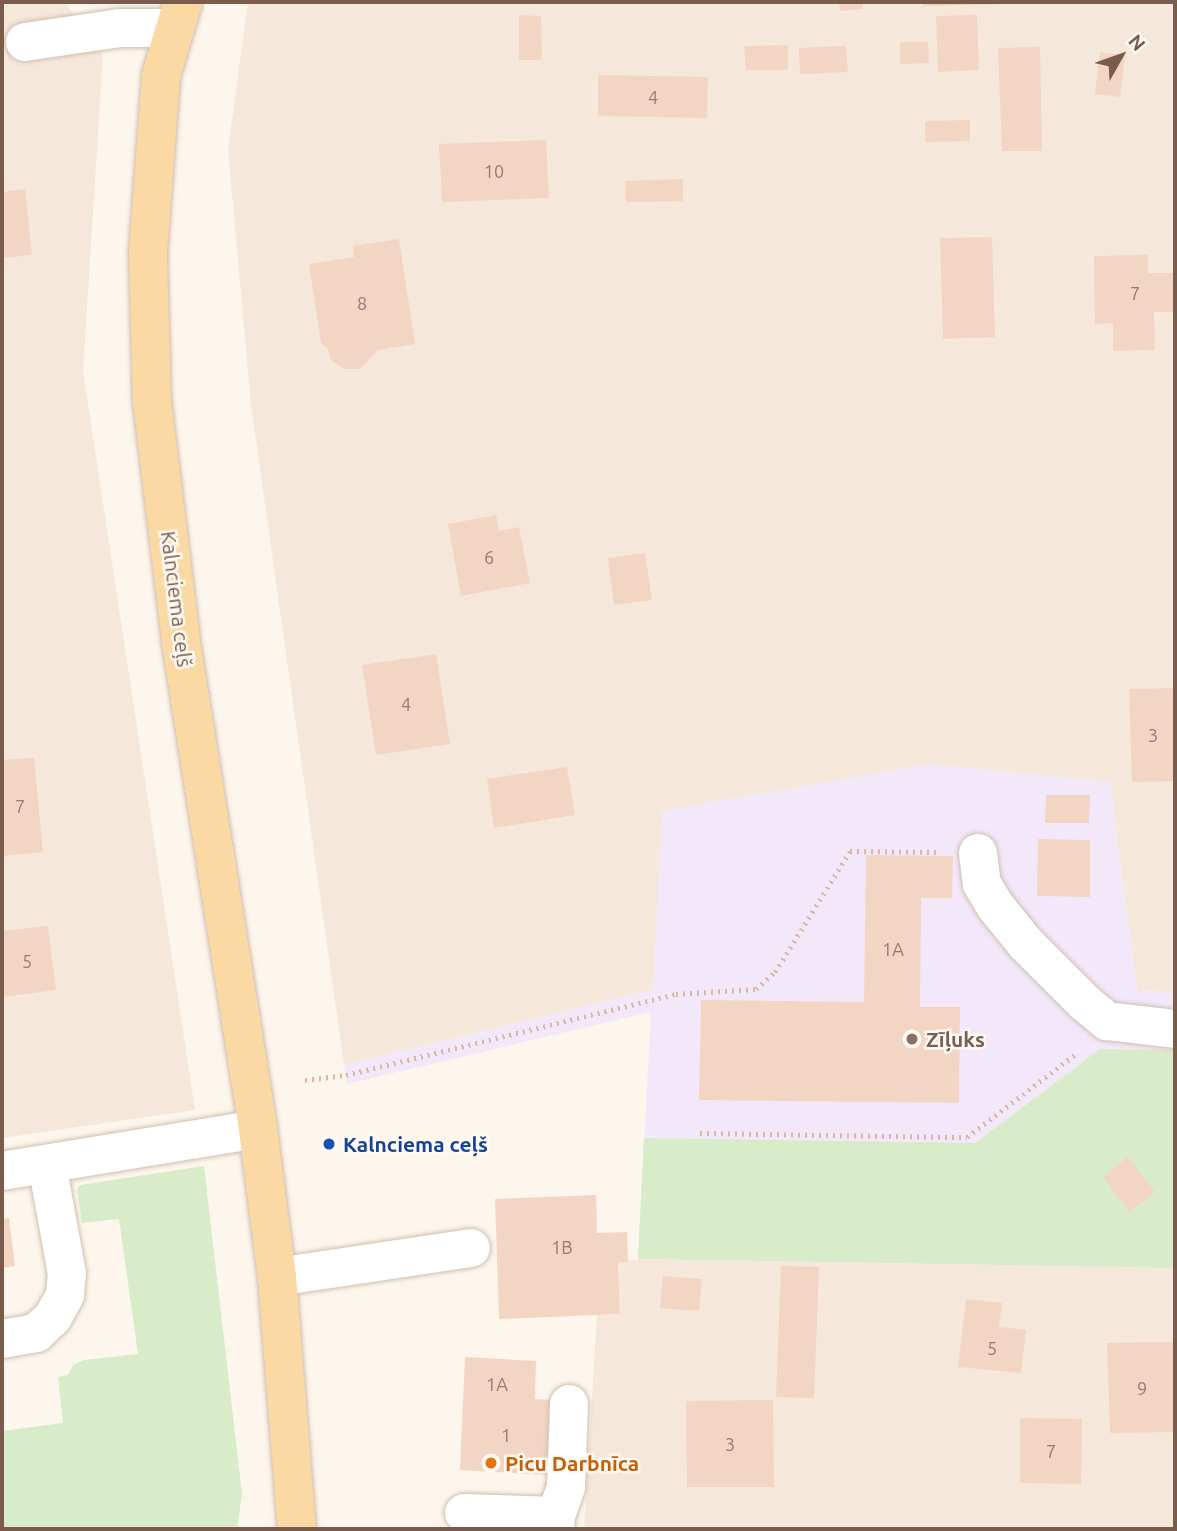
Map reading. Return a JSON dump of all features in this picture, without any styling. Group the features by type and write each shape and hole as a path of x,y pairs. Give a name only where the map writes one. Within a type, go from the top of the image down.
{"main road":[{"name":"Kalnciema ceļš","path":"179,15 161,76 148,252 152,401 183,656 258,1129 277,1278 297,1529"}],"lane":[{"path":"25,42 120,28 179,15"},
{"path":"978,853 982,884 1011,926 1084,1002 1107,1021 1175,1028"},
{"path":"2,1171 258,1129"},
{"path":"2,1339 36,1333 53,1317 65,1295 66,1274 47,1164"},
{"path":"277,1278 471,1248"},
{"path":"464,1513 556,1522 566,1487 569,1404"}],"path":[{"path":"305,1080 346,1075 676,993 756,989 775,972 850,851 978,853"},
{"path":"700,1133 967,1137 1117,1023"}],"shaded area":[{"path":"2,2 65,2 103,56 83,371 195,1110 2,1138"},
{"path":"248,2 1175,2 1175,992 1137,991 1110,782 663,811 653,990 344,1065 251,405 228,149"},
{"name":"Zīļuks","path":"930,764 1110,782 1137,991 1175,992 1175,1268 638,1259 651,1012 347,1084 344,1065 653,990 662,811"},
{"path":"638,1259 1175,1268 1175,1529 584,1529 597,1315 620,1314 618,1262"}],"green space":[{"path":"1100,1049 1175,1050 1175,1268 638,1259 644,1138 975,1143"},
{"path":"204,1166 242,1494 237,1529 2,1529 2,1431 63,1423 58,1377 68,1375 73,1365 84,1360 138,1354 119,1219 82,1223 77,1190 80,1185"}],"building":[{"path":"839,2 862,2 863,9 840,11"},
{"path":"922,2 1015,2 1015,4 922,6"},
{"path":"519,15 541,16 542,60 519,60"},
{"path":"977,15 979,70 938,72 936,16"},
{"path":"900,42 928,42 929,63 900,64"},
{"path":"788,45 788,70 746,70 744,46"},
{"path":"846,46 848,72 800,74 799,48"},
{"path":"1040,47 1042,151 1002,151 998,48"},
{"path":"1100,52 1125,55 1120,97 1095,94"},
{"path":"598,75 708,77 707,118 598,116"},
{"path":"970,120 970,141 925,142 925,121"},
{"path":"546,140 549,198 442,202 439,144"},
{"path":"683,179 683,201 626,202 625,181"},
{"path":"25,189 32,255 2,258 2,192"},
{"path":"992,237 995,337 943,339 940,238"},
{"path":"399,239 415,344 378,350 360,369 344,369 331,360 328,349 321,343 309,264 354,257 353,246"},
{"path":"1148,255 1148,273 1175,273 1175,312 1154,312 1155,350 1113,351 1113,323 1095,324 1094,256"},
{"path":"496,515 499,531 519,527 530,583 461,596 448,524"},
{"path":"645,553 652,600 614,605 608,558"},
{"path":"436,654 450,744 376,755 362,665"},
{"path":"1175,688 1175,781 1132,782 1129,689"},
{"path":"34,758 43,852 2,856 2,760"},
{"path":"567,767 575,815 494,828 487,779"},
{"path":"1046,795 1090,795 1089,823 1045,823"},
{"path":"1038,839 1090,840 1090,897 1037,896"},
{"path":"866,855 953,856 952,898 921,898 920,1007 960,1007 959,1103 699,1100 701,1000 864,1002"},
{"path":"48,926 56,990 2,997 2,931"},
{"path":"1128,1157 1155,1192 1129,1212 1103,1177"},
{"path":"596,1195 597,1233 627,1232 628,1262 618,1262 620,1314 499,1319 495,1199"},
{"path":"9,1218 15,1266 2,1268 2,1219"},
{"path":"781,1266 819,1267 814,1398 776,1397"},
{"path":"663,1276 702,1279 699,1311 660,1308"},
{"path":"966,1299 1002,1303 999,1327 1026,1330 1021,1373 958,1367"},
{"path":"1175,1342 1175,1432 1110,1433 1107,1343"},
{"path":"465,1357 536,1361 535,1399 552,1400 549,1475 460,1470"},
{"path":"773,1400 774,1487 687,1487 686,1401"},
{"path":"1020,1418 1082,1419 1081,1484 1020,1483"}],"place":[{"name":"Zīļuks","path":"912,1039"},
{"name":"Kalnciema ceļš","path":"329,1144"},
{"name":"Picu Darbnīca","path":"491,1463"}]}
